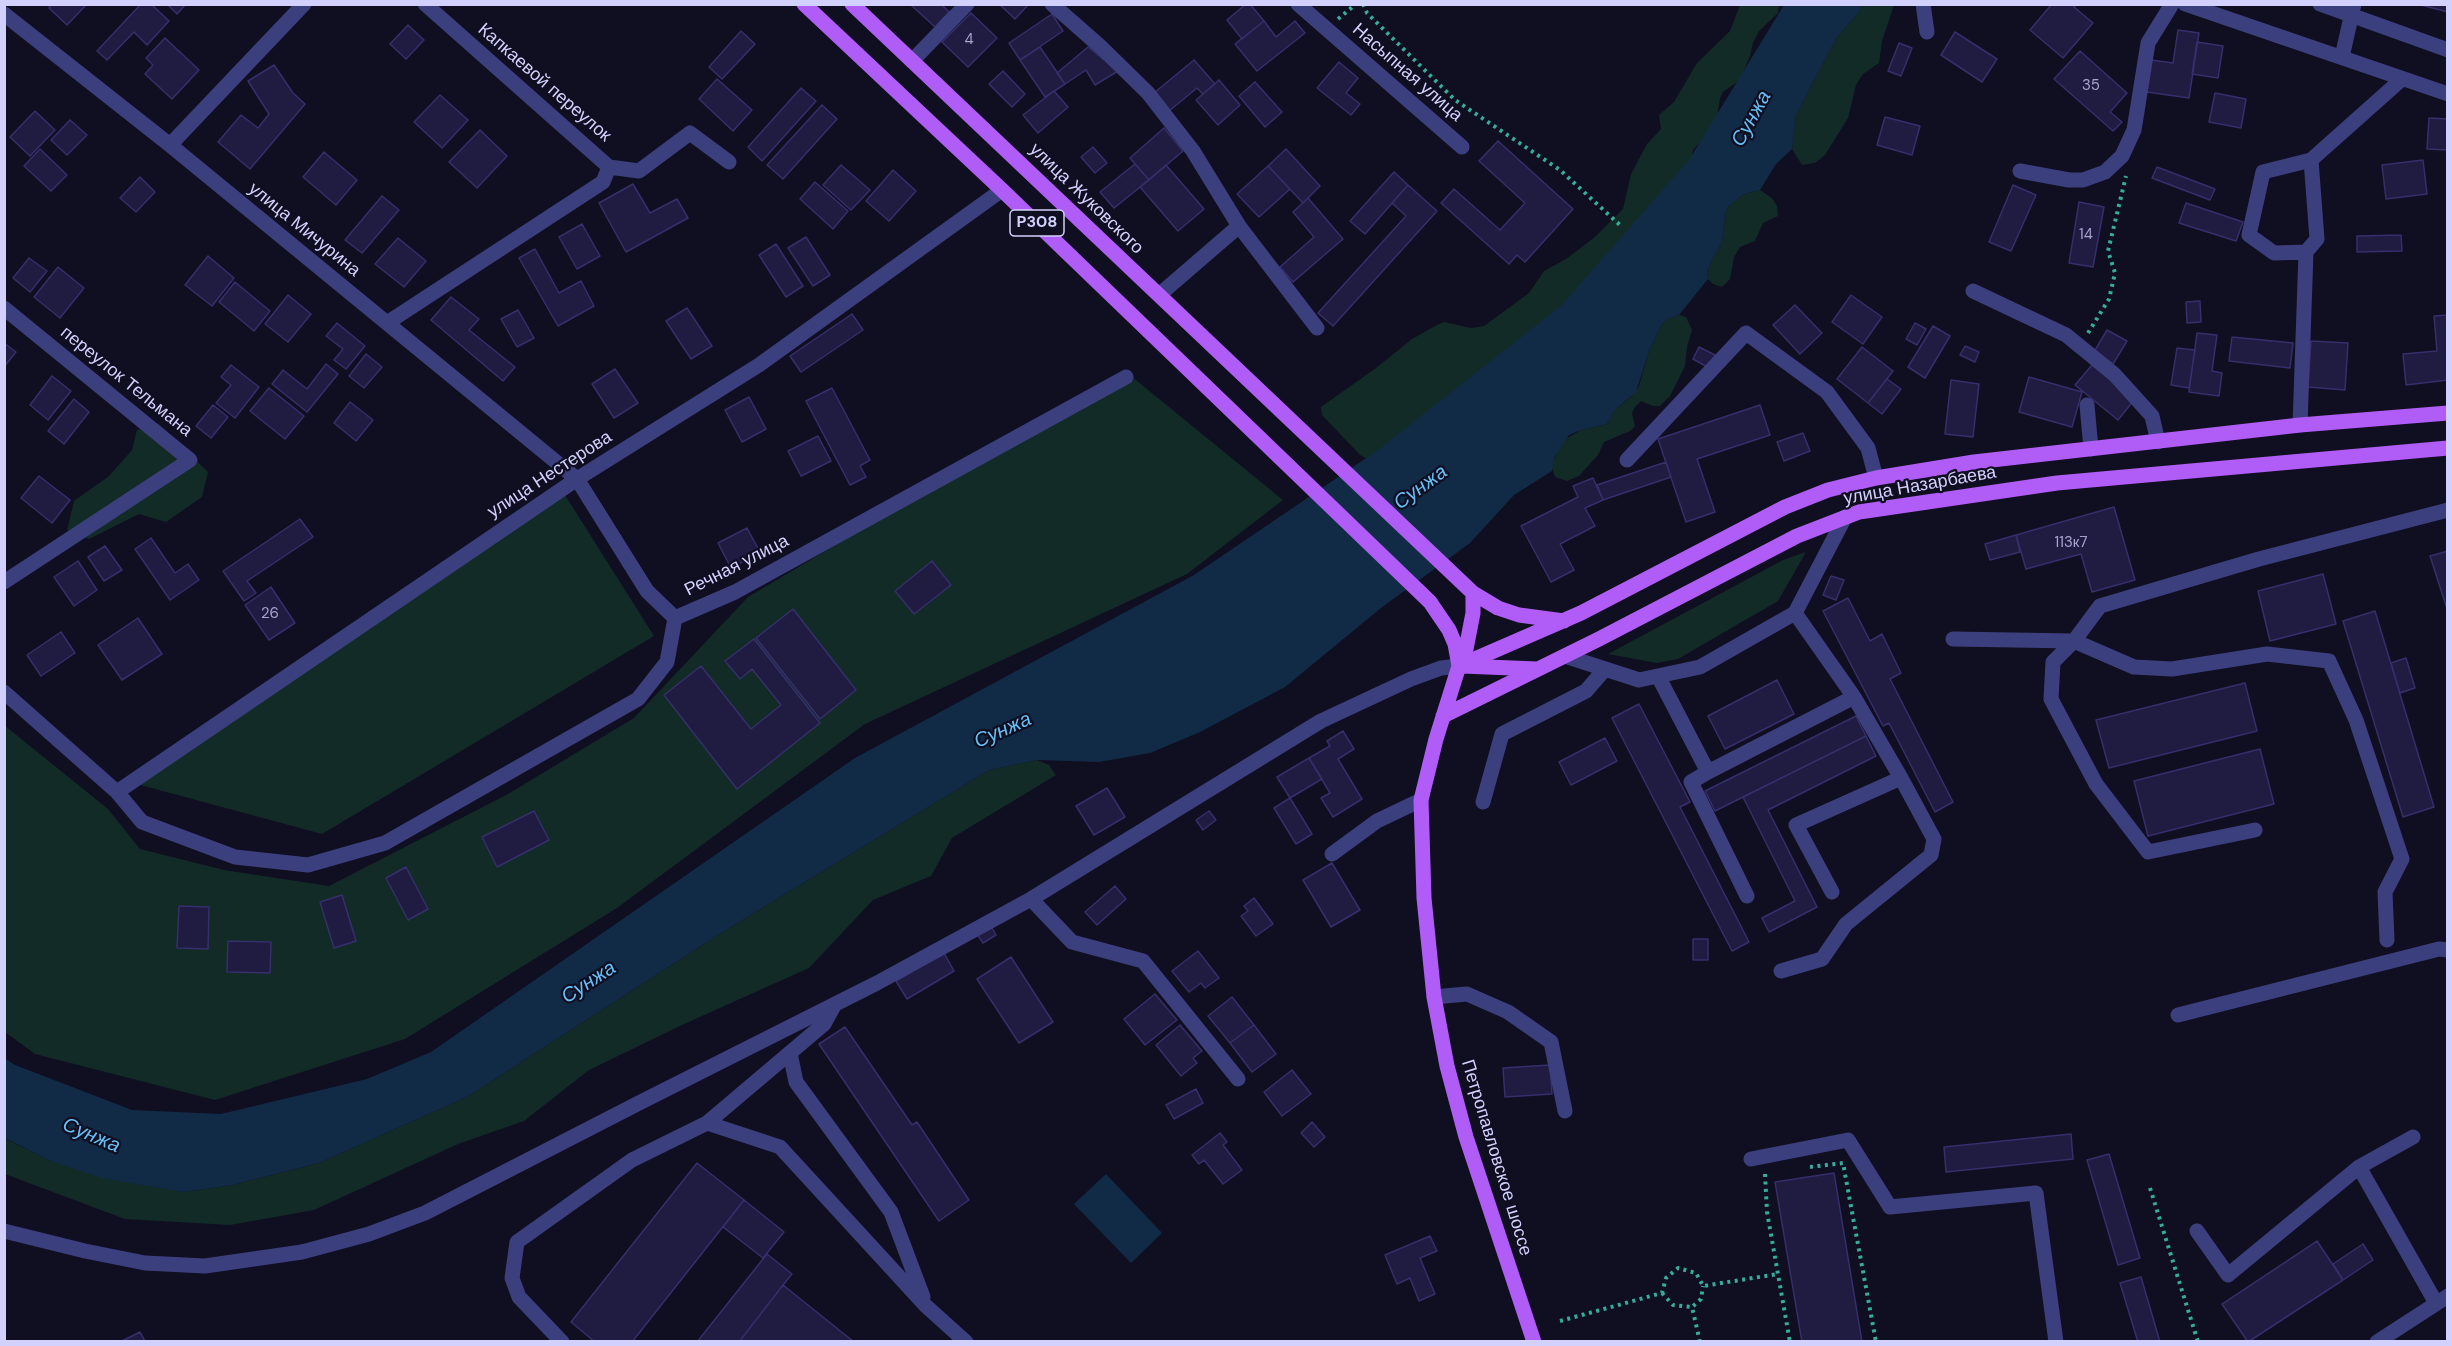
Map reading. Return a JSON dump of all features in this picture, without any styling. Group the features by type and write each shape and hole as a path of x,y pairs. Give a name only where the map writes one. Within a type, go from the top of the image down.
{"main road":[{"name":"P308","path":"804,4 1002,190 1430,602 1449,630 1455,644 1459,666"},
{"name":"улица Жуковского","path":"852,4 1473,593 1498,608 1519,615 1564,621"},
{"name":"улица Назарбаева","path":"1459,666 1564,621 1785,507 1828,490 1876,478 1974,462 2300,425 2448,413"},
{"name":"улица Назарбаева","path":"1443,716 1542,669 1797,536 1859,513 2057,483 2448,448"},
{"name":"Петропавловское шоссе","path":"1473,593 1471,629 1466,649 1443,716 1421,800 1424,898 1434,997 1456,1102 1534,1341"},
{"path":"1459,666 1542,669"}],"street":[{"path":"170,145 304,4"},
{"name":"Капкаевой переулок","path":"425,4 609,167"},
{"path":"912,61 967,4"},
{"path":"1052,4 1148,93 1193,151 1239,226 1317,327"},
{"name":"Насыпная улица","path":"1298,4 1462,147"},
{"path":"1923,4 1927,32"},
{"path":"2020,171 2069,180 2083,180 2105,172 2114,165 2130,143 2134,130 2148,43 2172,4"},
{"path":"2185,4 2448,94"},
{"path":"2320,4 2353,10 2448,50"},
{"path":"2342,57 2353,10"},
{"name":"улица Мичурина","path":"4,14 170,145 577,479 647,591 675,618"},
{"path":"2306,252 2274,253 2249,235 2263,172 2312,160 2402,79"},
{"path":"387,323 603,183 609,167 639,171 690,133 729,162"},
{"path":"2300,425 2306,252 2317,239 2312,160"},
{"name":"улица Нестерова","path":"117,792 577,479 759,365 1002,190"},
{"path":"1159,295 1239,226"},
{"path":"1973,291 2066,334 2114,374 2152,416 2158,442"},
{"name":"переулок Тельмана","path":"4,308 190,460 4,582"},
{"path":"1627,460 1746,333 1827,392 1868,448 1876,478"},
{"name":"Речная улица","path":"117,792 142,822 235,857 308,866 385,843 638,699 667,662 675,618 735,592 1126,377"},
{"path":"2087,405 2091,449"},
{"path":"2255,830 2148,852 2096,784 2051,699 2053,662 2074,641 2100,606 2259,559 2448,510"},
{"path":"1565,656 1639,680 1700,667 1795,613 1845,517"},
{"path":"1781,971 1822,959 1846,924 1931,855 1934,839 1854,697 1795,613"},
{"path":"1953,639 2074,641 2133,667 2172,669 2267,654 2329,661 2356,720 2402,859 2385,892 2387,940"},
{"path":"6,1234 144,1263 206,1266 302,1252 369,1234 425,1213 835,1004 1031,899 1321,722 1411,679 1441,669 1459,666"},
{"path":"1483,802 1502,734 1586,692 1605,669"},
{"path":"1658,676 1708,772"},
{"path":"4,692 117,792"},
{"path":"1747,896 1691,782 1854,697"},
{"path":"1832,892 1796,825 1901,778"},
{"path":"1332,855 1377,821 1421,800"},
{"path":"1031,899 1072,942 1143,962 1238,1079"},
{"path":"2178,1015 2439,949 2448,950"},
{"path":"1434,997 1467,994 1508,1012 1551,1042 1565,1111"},
{"path":"561,1341 519,1297 512,1278 517,1242 632,1160 707,1123 824,1024 835,1004"},
{"path":"790,1053 796,1082 891,1212 926,1306"},
{"path":"707,1123 780,1147 926,1306 966,1341"},
{"path":"2197,1231 2228,1275 2360,1167 2413,1137"},
{"path":"1751,1159 1848,1140 1890,1207 2036,1193 2056,1341"},
{"path":"2360,1167 2442,1299 2377,1341"}],"path":[{"path":"1363,4 1367,13 1455,100 1560,170 1621,226"},
{"path":"2080,346 2109,299 2115,273 2109,251 2126,178 2130,143"},
{"path":"1809,1167 1843,1163 1876,1341"},
{"path":"1776,1172 1764,1173 1767,1212 1790,1341"},
{"path":"2150,1188 2198,1341"},
{"path":"1678,1268 1696,1273 1703,1286 1701,1299 1692,1307 1673,1305 1662,1293 1666,1278 1678,1268"},
{"path":"1703,1286 1778,1274"},
{"path":"1560,1321 1662,1293"},
{"path":"1692,1307 1700,1341"}],"green space":[{"path":"1740,5 1779,5 1778,13 1759,31 1740,80 1723,92 1717,118 1707,135 1693,150 1691,168 1599,285 1369,460 1360,455 1322,415 1321,407 1412,339 1437,325 1444,322 1471,328 1484,326 1529,293 1544,271 1566,259 1595,237 1623,209 1631,174 1647,144 1661,129 1659,115 1674,102 1697,63 1730,31"},
{"path":"1862,5 1894,5 1882,41 1879,63 1863,74 1856,85 1848,118 1825,155 1815,163 1802,165 1792,149 1796,115 1837,37 1860,11"},
{"path":"1760,190 1772,198 1777,206 1778,216 1763,223 1755,241 1740,247 1734,257 1730,279 1722,287 1713,284 1708,279 1707,270 1722,242 1728,207 1744,194"},
{"path":"1679,315 1686,317 1692,330 1685,366 1670,396 1660,406 1641,401 1632,413 1635,426 1630,431 1604,442 1598,455 1579,476 1567,481 1555,477 1551,465 1564,440 1581,430 1607,424 1614,411 1631,397 1639,386 1649,351 1662,324 1667,319"},
{"path":"1126,372 1283,500 1187,574 865,724 617,908 405,1039 215,1100 35,1054 5,1032 4,725 108,809 140,849 224,870 329,886 508,794 634,718 748,597"},
{"path":"159,424 208,472 202,497 166,522 139,514 89,539 67,530 74,501 109,476 132,450 137,430"},
{"path":"565,495 654,636 322,834 133,783"},
{"path":"1806,552 1778,601 1678,659 1657,663 1608,654 1783,560"},
{"path":"1037,760 1049,765 1056,775 952,838 931,876 873,900 809,968 589,1070 524,1121 458,1144 314,1210 230,1225 125,1219 5,1174 4,1138 49,1160 184,1192 232,1185 319,1163 467,1097 721,933 989,770"}],"water":[{"name":"Сунжа","path":"1784,5 1862,5 1860,11 1837,37 1796,115 1792,149 1776,164 1760,190 1744,194 1728,207 1722,242 1707,270 1708,279 1679,315 1667,319 1662,324 1649,351 1636,392 1614,411 1607,424 1569,435 1554,458 1552,471 1514,495 1470,543 1381,608 1285,687 1200,732 1150,753 1099,762 1037,760 989,770 721,933 467,1097 319,1163 232,1185 184,1192 102,1178 49,1160 5,1138 4,1058 15,1065 132,1110 221,1114 367,1079 431,1052 855,758 1194,575 1378,450 1561,306 1689,160"},
{"path":"1106,1174 1162,1233 1131,1263 1074,1204"}],"building":[{"path":"52,4 87,4 67,25 49,8"},
{"path":"141,4 151,4 169,21 147,45 134,32 107,60 97,51"},
{"path":"167,4 186,4 177,14"},
{"path":"910,4 941,4 949,12 935,27"},
{"path":"999,4 1029,4 1015,19"},
{"path":"1246,4 1250,4 1264,21 1242,39 1227,20"},
{"path":"2052,4 2077,4 2074,7 2093,23 2063,58 2030,30"},
{"path":"2417,4 2448,4 2448,12"},
{"path":"971,13 997,38 968,67 942,42"},
{"path":"1052,14 1063,31 1020,60 1009,43"},
{"path":"1264,21 1276,37 1295,21 1305,33 1257,71 1235,44"},
{"path":"408,25 424,40 406,59 390,44"},
{"path":"2178,30 2199,33 2189,98 2147,92 2151,60 2173,63"},
{"path":"741,31 755,44 722,79 709,67"},
{"path":"1955,32 1997,59 1982,82 1941,55"},
{"path":"165,38 199,70 172,99 145,74 153,65 146,58"},
{"path":"2197,42 2223,46 2218,78 2192,74"},
{"path":"1899,43 1912,48 1901,76 1888,71"},
{"path":"1040,47 1065,84 1045,97 1020,60"},
{"path":"1088,47 1118,71 1095,85 1086,70 1065,84 1057,73"},
{"path":"2080,51 2127,93 2110,112 2122,122 2113,131 2054,79"},
{"path":"1194,60 1215,84 1203,94 1197,88 1169,111 1154,93"},
{"path":"1339,62 1358,78 1346,93 1360,104 1351,115 1317,88"},
{"path":"274,65 293,93 305,104 250,169 218,142 241,115 258,128 269,114 248,81"},
{"path":"1003,71 1025,94 1012,107 989,84"},
{"path":"717,79 752,110 733,131 699,99"},
{"path":"1219,80 1240,105 1218,125 1196,100"},
{"path":"1255,82 1282,112 1265,127 1239,96"},
{"path":"801,88 816,101 762,161 748,147"},
{"path":"1054,91 1068,107 1038,133 1023,115"},
{"path":"2215,93 2246,99 2241,128 2209,122"},
{"path":"440,95 468,120 442,148 414,122"},
{"path":"822,105 837,119 783,179 767,165"},
{"path":"35,111 55,130 30,156 10,137"},
{"path":"1885,117 1920,126 1912,155 1877,145"},
{"path":"2429,118 2448,119 2448,150 2427,149"},
{"path":"70,120 87,135 67,155 51,140"},
{"path":"1164,128 1183,151 1149,180 1130,158"},
{"path":"480,130 507,156 477,188 449,162"},
{"path":"1498,141 1573,209 1525,262 1517,255 1509,264 1441,203 1454,189 1500,230 1525,203 1479,161"},
{"path":"1093,147 1107,163 1095,173 1081,157"},
{"path":"40,149 67,175 51,191 24,166"},
{"path":"1286,149 1320,186 1303,203 1268,166"},
{"path":"324,152 357,180 336,205 303,177"},
{"path":"2423,160 2427,194 2386,199 2382,165"},
{"path":"1135,164 1149,180 1114,208 1100,192"},
{"path":"841,165 870,190 851,210 823,185"},
{"path":"1166,165 1204,209 1178,231 1140,187"},
{"path":"1268,166 1290,189 1259,217 1237,194"},
{"path":"2157,167 2215,189 2210,200 2152,178"},
{"path":"893,170 916,191 889,221 866,201"},
{"path":"1394,172 1408,185 1365,234 1350,221"},
{"path":"140,177 155,192 136,212 120,198"},
{"path":"815,182 848,211 833,229 800,199"},
{"path":"633,184 650,213 677,199 688,218 626,252 599,203"},
{"path":"1408,185 1437,211 1333,326 1318,313 1406,216 1392,203"},
{"path":"2013,185 2036,195 2011,251 1989,242"},
{"path":"382,196 399,210 362,253 345,240"},
{"path":"1308,198 1343,239 1293,282 1280,267 1314,237 1293,212"},
{"path":"2079,202 2104,207 2093,267 2069,263"},
{"path":"2186,203 2243,222 2236,241 2179,223"},
{"path":"582,224 600,256 577,269 559,237"},
{"path":"2401,235 2402,251 2357,252 2357,236"},
{"path":"806,237 830,275 813,286 788,248"},
{"path":"398,238 426,261 404,287 375,264"},
{"path":"776,244 803,286 786,297 759,255"},
{"path":"535,249 559,293 581,281 594,306 558,326 519,258"},
{"path":"208,256 234,278 212,306 185,285"},
{"path":"29,258 47,271 30,292 13,278"},
{"path":"58,267 84,288 60,318 34,297"},
{"path":"235,282 270,311 254,331 219,302"},
{"path":"288,295 311,314 288,342 265,324"},
{"path":"1851,295 1882,317 1863,344 1832,322"},
{"path":"451,297 479,319 469,330 515,367 503,381 431,320"},
{"path":"2200,301 2201,322 2187,323 2186,302"},
{"path":"1795,305 1822,333 1800,354 1773,325"},
{"path":"687,308 712,346 691,359 666,321"},
{"path":"518,310 534,338 517,347 501,319"},
{"path":"852,314 863,330 801,372 790,356"},
{"path":"2448,315 2448,380 2406,385 2403,354 2437,351 2434,316"},
{"path":"337,323 365,346 346,369 334,360 343,349 326,336"},
{"path":"1915,323 1926,329 1917,345 1906,339"},
{"path":"1933,326 1950,336 1925,378 1908,367"},
{"path":"2107,330 2127,341 2113,364 2094,352"},
{"path":"2197,333 2217,335 2212,371 2222,373 2219,396 2189,392"},
{"path":"2232,337 2293,343 2290,368 2229,361"},
{"path":"2311,341 2348,343 2345,390 2308,387"},
{"path":"4,343 16,352 4,367"},
{"path":"1965,346 1979,352 1975,362 1960,355"},
{"path":"1699,347 1715,355 1709,368 1693,359"},
{"path":"1862,347 1893,371 1868,403 1837,379"},
{"path":"2177,348 2195,350 2189,388 2171,385"},
{"path":"366,354 382,367 364,388 349,376"},
{"path":"326,364 338,374 307,412 272,384 283,370 307,389"},
{"path":"231,365 259,387 235,418 216,403 231,385 221,377"},
{"path":"2092,365 2134,400 2118,420 2075,385"},
{"path":"615,369 638,403 614,418 592,384"},
{"path":"52,376 71,391 48,420 30,405"},
{"path":"2029,377 2082,392 2072,427 2019,412"},
{"path":"1887,379 1901,389 1882,414 1868,403"},
{"path":"1951,380 1979,384 1973,437 1945,434"},
{"path":"269,388 304,416 285,439 250,411"},
{"path":"832,388 870,460 860,466 866,477 850,485 806,401"},
{"path":"749,397 766,429 742,442 725,410"},
{"path":"74,399 89,412 64,444 48,431"},
{"path":"350,402 373,420 356,441 334,423"},
{"path":"213,405 228,417 211,438 196,426"},
{"path":"1760,405 1770,435 1697,459 1715,512 1686,522 1658,439"},
{"path":"1803,433 1810,451 1784,461 1777,442"},
{"path":"818,436 831,461 801,476 788,451"},
{"path":"1666,462 1671,477 1603,500 1597,485"},
{"path":"39,476 70,500 52,523 21,498"},
{"path":"1593,478 1603,500 1585,508 1595,526 1560,544 1574,570 1551,582 1521,526 1578,497 1573,486"},
{"path":"2114,507 2135,580 2092,592 2081,554 2026,569 2016,535"},
{"path":"300,519 313,537 247,581 256,593 244,601 223,571"},
{"path":"747,528 760,552 731,568 718,543"},
{"path":"2016,535 2020,552 1990,560 1985,544"},
{"path":"151,538 175,573 188,564 199,580 170,600 135,549"},
{"path":"105,546 122,570 104,581 88,557"},
{"path":"2448,551 2448,612 2430,556"},
{"path":"78,561 97,590 74,606 54,577"},
{"path":"932,561 951,585 914,614 895,591"},
{"path":"2323,574 2336,624 2270,641 2258,591"},
{"path":"1831,576 1844,580 1836,600 1823,595"},
{"path":"271,587 295,623 269,640 245,605"},
{"path":"1848,598 1870,641 1882,634 1901,673 1890,679 1953,802 1935,812 1889,723 1883,726 1823,611"},
{"path":"793,609 856,690 820,719 756,638"},
{"path":"2375,611 2434,807 2403,817 2343,621"},
{"path":"138,618 162,654 122,680 98,645"},
{"path":"61,632 75,653 41,676 27,655"},
{"path":"754,639 820,723 737,789 664,695 701,666 751,729 781,705 752,669 740,679 725,661"},
{"path":"2406,658 2415,688 2400,693 2391,663"},
{"path":"1777,680 1794,714 1725,749 1708,716"},
{"path":"2245,683 2257,731 2109,768 2096,720"},
{"path":"1639,704 1690,802 1680,807 1749,942 1732,951 1612,718"},
{"path":"1856,716 1866,736 1715,811 1705,791"},
{"path":"1343,731 1354,749 1338,759 1362,799 1333,817 1321,798 1330,793 1309,758 1330,746 1327,741"},
{"path":"1866,736 1876,756 1768,810 1817,907 1769,932 1762,918 1795,901 1743,797"},
{"path":"1605,738 1617,761 1571,785 1559,762"},
{"path":"2260,749 2274,804 2148,836 2134,781"},
{"path":"1309,758 1322,779 1290,798 1277,777"},
{"path":"1107,788 1125,817 1094,835 1076,806"},
{"path":"1290,798 1312,834 1296,844 1274,808"},
{"path":"534,811 549,840 497,867 482,837"},
{"path":"1209,811 1216,820 1203,830 1196,820"},
{"path":"1332,863 1360,910 1331,927 1303,880"},
{"path":"406,867 428,909 408,920 386,878"},
{"path":"1115,886 1126,899 1097,925 1085,912"},
{"path":"342,895 356,941 334,948 320,902"},
{"path":"1254,898 1273,924 1256,936 1241,916 1248,911 1244,906"},
{"path":"179,906 209,907 208,949 177,948"},
{"path":"991,926 996,935 983,943 977,934"},
{"path":"1693,939 1708,939 1708,960 1693,960"},
{"path":"228,941 271,942 270,973 227,972"},
{"path":"1198,951 1219,978 1205,988 1201,983 1189,992 1172,971"},
{"path":"944,953 954,971 907,999 896,981"},
{"path":"1011,957 1053,1022 1019,1043 977,979"},
{"path":"1155,994 1177,1020 1145,1045 1124,1019"},
{"path":"1232,997 1254,1025 1230,1043 1208,1016"},
{"path":"1180,1025 1202,1051 1193,1058 1197,1063 1181,1076 1156,1045"},
{"path":"1254,1025 1276,1054 1252,1072 1230,1043"},
{"path":"845,1027 912,1125 917,1122 969,1200 939,1221 819,1044"},
{"path":"1550,1065 1552,1094 1505,1097 1503,1068"},
{"path":"1292,1070 1311,1094 1282,1116 1264,1092"},
{"path":"1196,1089 1203,1103 1174,1119 1166,1105"},
{"path":"1312,1122 1325,1137 1314,1147 1301,1133"},
{"path":"1220,1133 1227,1142 1223,1145 1242,1170 1223,1184 1204,1160 1199,1164 1192,1155"},
{"path":"2071,1134 2073,1159 1946,1172 1944,1147"},
{"path":"2109,1154 2140,1258 2118,1265 2087,1160"},
{"path":"697,1163 744,1200 632,1342 595,1342 571,1322"},
{"path":"1834,1173 1862,1342 1802,1342 1775,1182"},
{"path":"744,1200 784,1232 763,1258 723,1227"},
{"path":"1430,1236 1437,1251 1420,1258 1435,1294 1419,1301 1410,1278 1397,1284 1385,1255"},
{"path":"2317,1241 2343,1280 2248,1342 2222,1304"},
{"path":"2363,1244 2373,1260 2343,1280 2333,1264"},
{"path":"767,1254 792,1274 739,1342 697,1342"},
{"path":"2141,1277 2160,1342 2138,1342 2120,1283"},
{"path":"783,1285 854,1342 739,1342"},
{"path":"140,1332 145,1341 120,1342"}]}
